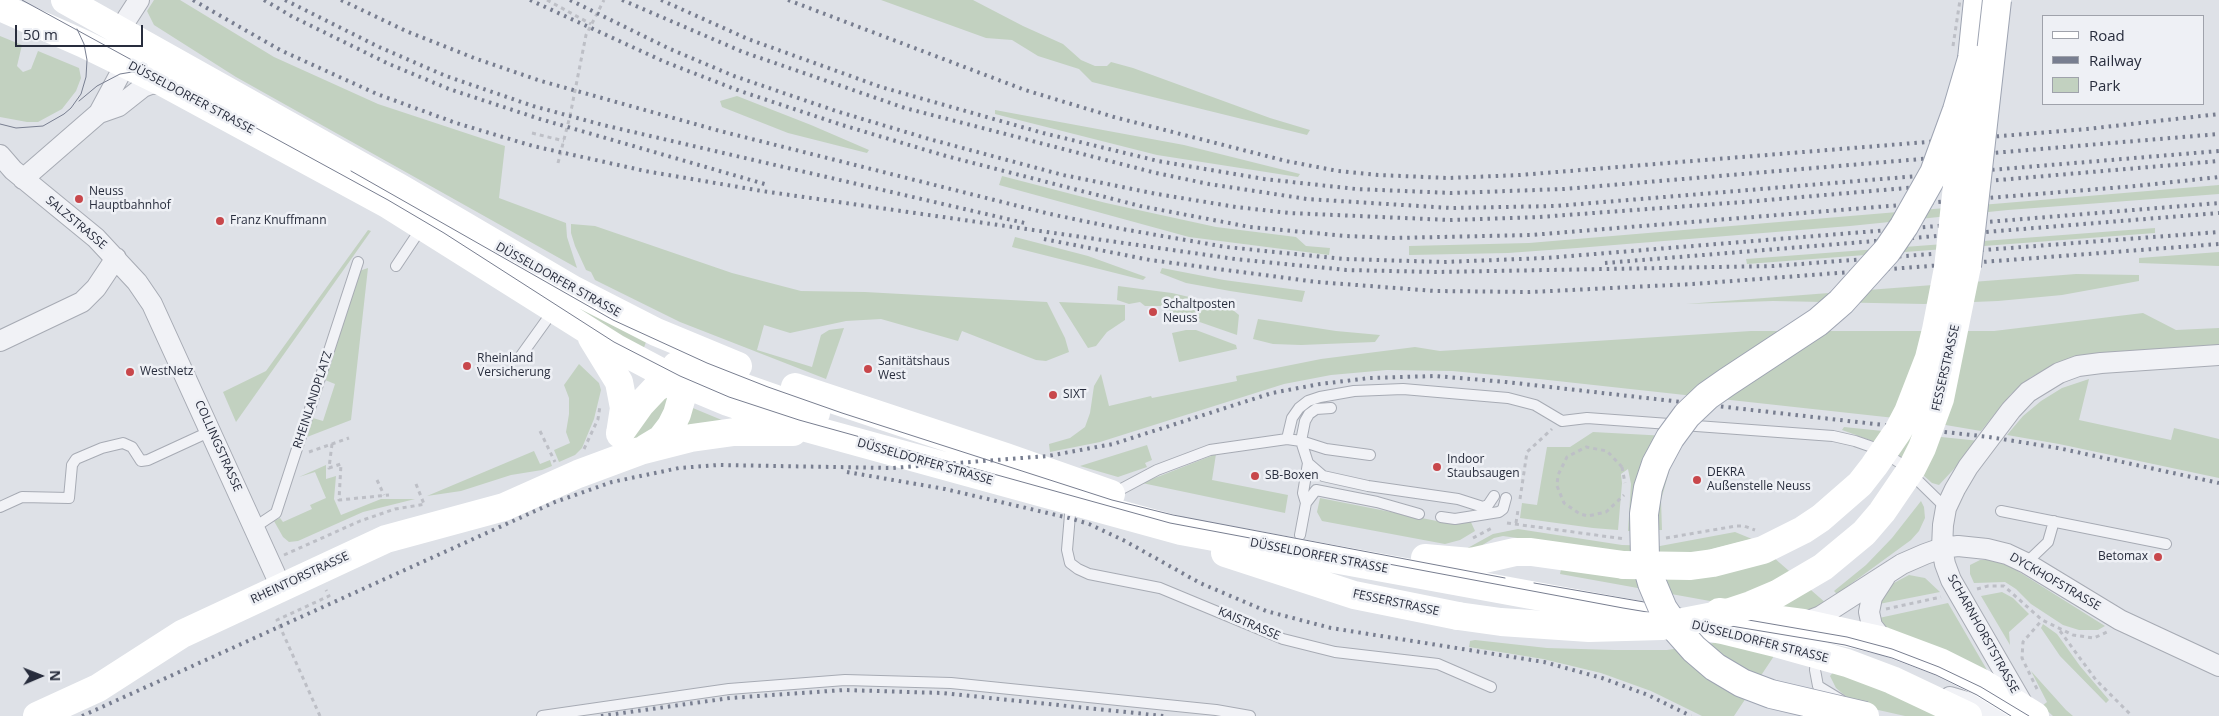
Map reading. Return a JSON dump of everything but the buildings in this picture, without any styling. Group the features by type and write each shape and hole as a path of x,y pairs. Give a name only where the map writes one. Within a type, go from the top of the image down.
{"main road":[{"name":"DÜSSELDORFER STRASSE","path":"65,0 400,188 574,290 656,332 705,354 802,390 1014,459 1111,494"},
{"name":"FESSERSTRASSE","path":"1866,716 1771,694 1742,683 1715,667 1694,649 1678,631 1663,609 1652,583 1645,558 1644,514 1648,488 1656,464 1670,438 1687,415 1707,396 1818,322 1847,297 1887,251 1915,209 1934,173 1957,110 1962,56 1978,0"},
{"name":"FESSERSTRASSE","path":"1130,518 1294,577 1354,595 1458,616 1501,622 1589,628 1662,626 1724,614 1751,605 1786,590 1823,568 1850,545 1882,512 1912,468 1922,448 1940,399 1967,266 1997,0"},
{"name":"DÜSSELDORFER STRASSE","path":"0,8 122,62 164,84 422,226 588,332 677,379 728,402 834,436 1130,518 1191,532 1722,630 1816,655 1892,680 1968,716"},
{"name":"FESSERSTRASSE","path":"1425,558 1471,562 1515,552 1531,552 1624,565 1691,566 1713,563 1763,550 1803,530 1828,513 1860,484 1898,430 1918,388 1936,330 1948,268 1962,56"},
{"name":"RHEINTORSTRASSE","path":"588,332 619,382 630,442"},
{"name":"RHEINTORSTRASSE","path":"37,716 98,688 182,634 281,586 386,539 504,506 572,467 630,442 661,439 671,426 681,400 672,354 656,332"},
{"name":"DÜSSELDORFER STRASSE","path":"677,379 699,372 821,414 965,459 1184,512 1738,615 1803,623 1884,642 1940,662 1982,683 2030,714"},
{"path":"677,379 656,388 630,442 691,438 734,432 777,432 834,436"}],"street":[{"path":"23,179 99,113 120,74 122,62 119,31 139,0"},
{"path":"99,113 119,106 143,87 151,84 164,84"},
{"name":"SALZSTRASSE","path":"0,155 23,179 96,238 116,258 96,288 82,302 0,341"},
{"name":"COLLINGSTRASSE","path":"116,258 152,304 281,586"},
{"name":"SCHARNHORSTSTRASSE","path":"2030,714 1951,580 1950,547 1943,525 1946,508 1968,467 1989,437 2028,392 2043,381 2078,366 2219,355"},
{"name":"DYCKHOFSTRASSE","path":"1803,623 1821,616 1902,564 1950,547 1987,549 2007,554 2026,563 2120,620 2219,666"},
{"name":"DYCKHOFSTRASSE","path":"1884,642 1872,626 1869,612 1872,597 1886,575"},
{"name":"SCHARNHORSTSTRASSE","path":"1892,680 1988,708 2030,714"}],"lane":[{"path":"396,266 422,226"},
{"name":"RHEINLANDPLATZ","path":"255,527 276,513 358,262"},
{"path":"520,357 554,310"},
{"path":"1287,439 1292,418 1299,408 1308,401 1320,397 1366,390 1412,390 1508,398 1535,405 1562,421 1587,418 1844,438 1866,444 1900,463 1946,508"},
{"path":"1306,503 1303,493 1308,463 1302,442 1305,421 1316,409 1331,408"},
{"path":"0,507 22,497 69,498 72,465 76,459 102,448 123,442 132,447 141,461 148,460 211,431"},
{"path":"1111,494 1157,470 1210,450 1287,439 1326,449 1370,455"},
{"path":"1308,463 1323,476 1364,485 1458,499 1474,506 1483,507 1488,505 1494,496"},
{"path":"1300,535 1306,503 1316,490 1377,502 1419,514"},
{"path":"1441,517 1455,519 1499,512 1503,509 1506,498"},
{"name":"KAISTRASSE","path":"1071,502 1067,550 1070,563 1089,574 1160,588 1283,639 1335,652 1438,664 1491,687"},
{"path":"2001,510 2166,544"},
{"path":"2026,563 2048,542 2054,521"},
{"path":"1816,655 1815,670 1818,686 1866,716"},
{"path":"542,716 729,689 845,680 951,683 1216,710 1250,716"}],"path":[{"path":"547,0 592,24"},
{"path":"558,163 586,35 604,0"},
{"path":"1960,0 1962,56"},
{"path":"532,133 564,141"},
{"path":"540,431 572,467 598,419 604,389 619,382"},
{"path":"1516,523 1527,452 1562,421"},
{"path":"302,454 349,438"},
{"path":"332,444 329,468 341,464 339,500 390,495"},
{"path":"377,480 384,496"},
{"path":"416,484 424,504"},
{"path":"320,716 277,620 329,596"},
{"path":"2030,714 2042,700 2022,658 2023,642 2042,620"},
{"path":"2120,620 2110,631 2094,638 2073,635 2060,630 2096,680 2132,716"}],"green space":[{"path":"154,0 180,0 274,57 378,104 505,146 499,198 566,223 567,237 577,268 236,77 154,25 147,11"},
{"path":"881,0 973,0 1063,44 1081,60 1095,66 1107,66 1111,62 1133,68 1270,118 1310,130 1307,135 1092,82 1079,69 1038,56 1012,40 986,38"},
{"path":"0,36 22,45 17,66 23,72 31,69 38,51 79,68 81,78 76,91 62,109 38,122 0,117"},
{"path":"737,96 869,150 867,153 788,133 722,107 720,101"},
{"path":"995,110 1184,145 1300,174 1298,177 1157,155 995,114"},
{"path":"1002,176 1106,203 1216,227 1296,237 1306,246 1330,248 1329,255 1189,237 999,185"},
{"path":"2219,185 2219,194 2008,210 1850,226 1508,253 1409,255 1409,246 1529,243"},
{"path":"571,224 595,226 732,273 801,291 865,292 1047,302 1065,338 1069,352 1046,361 1036,360 962,331 958,341 881,319 846,321 790,333 764,325 757,350 812,367 821,335 829,330 844,328 826,379 680,322 595,280 591,272 586,270 575,246 571,233"},
{"path":"2155,228 2155,233 1747,264 1746,259"},
{"path":"368,230 371,231 236,422 223,392 266,371"},
{"path":"1015,237 1088,256 1146,277 1143,280 1012,247"},
{"path":"2219,252 2219,266 2139,263 2139,258"},
{"path":"368,268 351,420 307,437 313,418 323,421 335,384 325,380 359,271"},
{"path":"1162,268 1224,280 1305,291 1302,302 1230,291 1186,283 1160,273"},
{"path":"2076,274 2139,275 2139,281 2062,295 1998,301 1924,304 1773,301 1686,304"},
{"path":"541,284 646,342 642,353"},
{"path":"1118,286 1172,293 1228,306 1239,315 1237,335 1191,319 1170,321 1169,306 1145,306 1140,302 1129,304 1117,300"},
{"path":"1059,302 1125,305 1125,320 1107,332 1096,346 1088,348"},
{"path":"2143,313 2176,330 2219,328 2219,346 2085,355 2057,363 2031,377 2011,394 1981,431 1922,421 1539,379 1452,371 1387,370 1331,375 1284,384 1100,442 1050,452 1049,444 1070,438 1085,427 1090,413 1094,386 1101,374 1109,406 1151,396 1152,398 1237,381 1236,376 1321,359 1415,347 1440,351 1751,331 1994,331"},
{"path":"1258,319 1336,331 1380,335 1375,342 1301,345 1273,344 1253,339"},
{"path":"1196,330 1236,345 1237,349 1179,362 1172,333"},
{"path":"579,364 599,383 601,390 594,419 582,448 575,455 559,462 554,450 570,443 566,432 569,398 564,385"},
{"path":"2089,379 2079,420 2171,440 2174,428 2219,439 2219,478 2059,444 2007,435 2023,416 2041,401 2062,388"},
{"path":"659,393 669,399 655,432 622,447"},
{"path":"688,406 729,423 679,431"},
{"path":"1844,427 1980,441 1939,485 1932,483 1906,460 1881,444 1842,430"},
{"path":"1593,432 1686,437 1672,461 1661,500 1662,530 1628,531 1631,484 1628,469 1621,474 1618,530 1520,518 1522,503 1537,505 1547,447 1570,447"},
{"path":"1147,445 1152,460 1145,463 1147,467 1118,477 1080,466"},
{"path":"534,451 540,464 550,460 552,466 542,470 511,475 461,491 427,496"},
{"path":"1216,454 1212,480 1288,495 1285,513 1142,483"},
{"path":"326,465 326,479 336,476 334,499 341,515 381,499 415,499 363,512 298,541 289,542 283,537 274,521 280,518 283,522 312,509 310,505 326,498 315,472 299,477"},
{"path":"1320,498 1447,523 1470,520 1475,531 1460,540 1445,544 1322,521 1317,512"},
{"path":"1921,501 1924,507 1925,518 1919,531 1911,540 1837,594 1834,591 1866,565 1892,538"},
{"path":"1518,529 1622,545 1660,546 1735,532 1752,539 1700,552 1626,553 1503,536 1494,538 1466,555 1455,555 1493,534"},
{"path":"1773,557 1827,604 1813,610 1760,610 1560,574 1562,565"},
{"path":"1980,560 1996,560 2008,565 2105,626 2098,630 2079,630 2063,625 2031,604 2016,589 2005,582 1974,583 1970,574 1970,565"},
{"path":"1909,575 1925,578 1940,592 1879,604 1890,585"},
{"path":"2002,592 2013,598 2029,614 2009,632 2010,645 1981,596"},
{"path":"1948,603 1987,672 1887,630 1879,618"},
{"path":"2043,624 2057,634 2080,666 2109,700 2106,703 2060,656 2041,628"},
{"path":"1470,641 1547,648 1615,650 1667,650 1720,642 1776,653 1734,716 1702,716 1651,691 1601,673 1543,659 1469,647"},
{"path":"1836,669 1943,716 1905,716 1856,705 1836,688 1830,676"},
{"path":"2031,671 2073,716 2053,716 2042,706 2047,702"}],"tram line":[{"path":"22,0 388,200 444,233 614,342 680,376 729,397 799,420 1170,523 1623,608 1845,645 1892,658 1936,675 1977,695 2011,716"},
{"path":"0,124 16,128 43,126 71,108 81,94 86,77 87,60 84,44 77,29"},
{"path":"79,101 97,86 120,74 132,72 153,75"},
{"path":"351,171 613,320 707,363 768,387 842,413 1112,500 1173,515 1505,578"},
{"path":"1534,583 1847,637 1892,649 1939,667 1981,687 2029,716"}],"railway":[{"path":"193,0 280,50 377,94 456,123 533,146 645,171 762,191 1235,259 1346,270 1436,272 1774,266 2219,232"},
{"path":"264,0 293,17 389,64 449,89 540,119 768,185"},
{"path":"285,0 379,47 446,76 533,106 603,125 1029,224"},
{"path":"341,0 406,31 474,58 541,81 720,131 1050,214 1226,247 1345,259 1444,262 1546,258 2219,203"},
{"path":"530,0 665,62 740,91 842,125 946,156 1140,206 1250,227 1346,236 1393,238 1531,235 2136,186 2219,177"},
{"path":"570,0 670,49 734,76 836,111 929,139 1063,175 1157,194 1236,207 1289,213 1450,220 1539,217 1744,202 2219,161"},
{"path":"622,0 743,52 905,108 1156,173 1209,184 1307,199 1451,208 1556,206 2219,151"},
{"path":"661,0 748,39 881,87 1043,133 1158,161 1264,179 1356,189 1452,193 1564,189 2219,134"},
{"path":"788,0 1025,90 1114,117 1286,161 1338,171 1378,175 1448,178 1520,175 2087,129 2219,114"},
{"path":"1605,263 2219,213"},
{"path":"1044,239 1150,260 1317,282 1435,291 1530,292 1693,284 2219,244"},
{"path":"82,716 555,502 612,482 679,468 718,465 892,468 1048,456 1113,444 1272,393 1320,384 1370,378 1435,376 1506,382 1989,437 2058,448 2219,483"},
{"path":"847,472 945,489 1069,518 1089,524 1125,541 1200,583 1266,611 1331,628 1544,662 1602,678 1648,695 1691,716"},
{"path":"601,716 730,698 844,690 942,693 1164,716"}],"place":[{"name":"Neuss Hauptbahnhof","path":"79,199"},
{"name":"Franz Knuffmann","path":"220,221"},
{"name":"Schaltposten Neuss","path":"1153,312"},
{"name":"Rheinland Versicherung","path":"467,366"},
{"name":"Sanitätshaus West","path":"868,369"},
{"name":"WestNetz","path":"130,372"},
{"name":"SIXT","path":"1053,395"},
{"name":"Indoor Staubsaugen","path":"1437,467"},
{"name":"SB-Boxen","path":"1255,476"},
{"name":"DEKRA Außenstelle Neuss","path":"1697,480"},
{"name":"Betomax","path":"2158,557"}]}
